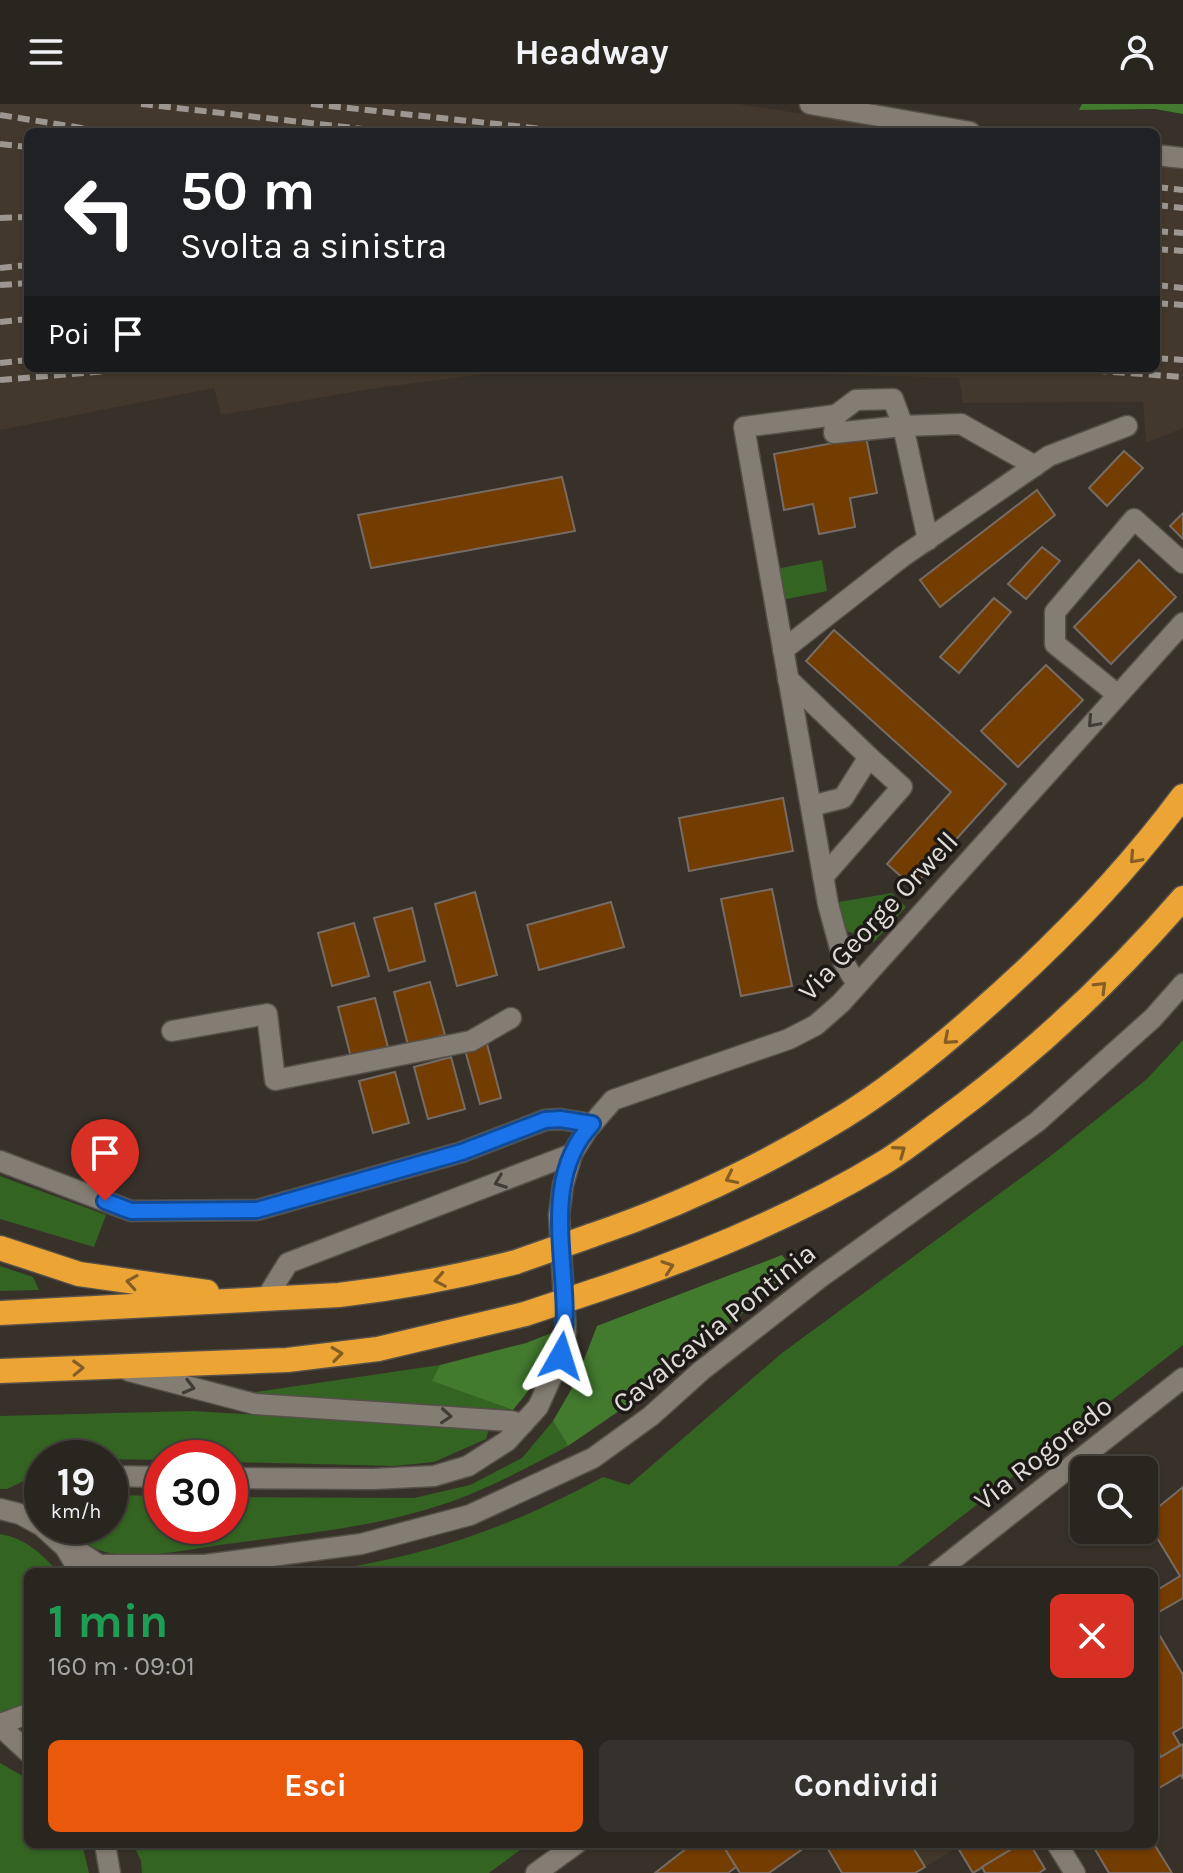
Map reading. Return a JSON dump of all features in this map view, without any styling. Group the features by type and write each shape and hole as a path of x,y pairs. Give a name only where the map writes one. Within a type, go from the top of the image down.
{"highway":[{"path":"0,1313 265,1300 392,1289 516,1262 666,1208 777,1156 846,1115 926,1059 1074,925 1144,848 1183,796"},
{"path":"0,1371 287,1360 378,1349 525,1314 678,1264 819,1199 885,1162 1031,1051 1099,990 1183,898"},
{"path":"0,1248 79,1274 265,1300"}],"street":[{"path":"810,104 947,128"},
{"path":"1160,155 1183,158"},
{"path":"857,984 844,963 823,877 744,427 836,415 856,400 893,399 903,426 928,540"},
{"path":"836,415 834,433 961,424 1035,466"},
{"path":"783,650 928,540 1049,456 1127,426"},
{"path":"1118,695 1055,644 1055,612 1134,519 1183,563"},
{"name":"Via George Orwell","path":"248,1478 434,1476 468,1466 507,1441 538,1407 552,1378 566,1332 559,1215 572,1154 592,1124 613,1100 789,1039 816,1025 857,984 1183,623"},
{"path":"788,679 902,787 823,877"},
{"path":"811,806 843,798 869,757"},
{"name":"Cavalcavia Pontinia","path":"205,1568 361,1544 423,1529 470,1515 593,1458 651,1416 701,1371 821,1277 1037,1122 1153,1018 1183,984"},
{"path":"172,1031 267,1014 275,1080 471,1041 511,1018"},
{"path":"0,1161 131,1211 257,1210 462,1152 545,1120 592,1124"},
{"path":"265,1300 288,1263 572,1154"},
{"path":"113,1367 255,1404 523,1424"},
{"name":"Via Rogoredo","path":"942,1568 1180,1389"},
{"path":"0,1509 24,1519"},
{"path":"59,1544 78,1568"},
{"name":"Cavalcavia Pontinia","path":"68,1544 99,1565 173,1568"},
{"path":"24,1716 0,1725 24,1748"},
{"path":"106,1848 110,1873"},
{"path":"545,1871 571,1848"},
{"path":"1059,1848 1075,1873"}],"shaded area":[{"path":"0,104 739,104 892,128 24,128 24,372 498,372 370,389 221,415 214,388 0,430"},
{"path":"1160,167 1183,170 1183,428 1146,443 1143,402 963,403 959,378 748,372 1160,372"},
{"path":"827,1848 957,1848 915,1873 842,1873"}],"green space":[{"path":"1082,104 1183,104 1183,114 1155,109 1079,110"},
{"path":"822,560 827,591 782,600 776,569"},
{"path":"892,893 906,907 874,942 847,931 839,902"},
{"path":"1183,1040 1183,1345 895,1568 343,1568 430,1549 499,1526 603,1477 629,1485 782,1353 1048,1158 1147,1079"},
{"path":"0,1176 106,1215 94,1247 0,1219"},
{"path":"782,1255 794,1271 638,1398 568,1446 553,1421 575,1383 597,1326"},
{"path":"0,1266 33,1277 39,1290 0,1291"},
{"path":"554,1332 545,1370 513,1410 432,1381 440,1365 526,1343"},
{"path":"440,1365 433,1381 513,1410 248,1393"},
{"path":"193,1411 489,1429 486,1439 434,1462 394,1466 248,1462 248,1440 144,1440 144,1460 128,1459 128,1440 24,1440 24,1481 0,1489 0,1416"},
{"path":"553,1421 568,1446 453,1501 369,1523 248,1541 248,1497 414,1498 470,1485 522,1458"},
{"path":"128,1495 144,1496 144,1544 226,1544 145,1555 113,1553 91,1546 89,1544 128,1544"},
{"path":"0,1534 32,1548 54,1568 24,1568 24,1704 0,1713"},
{"path":"0,1763 24,1777 24,1848 83,1848 89,1873 0,1873"},
{"path":"135,1848 523,1848 489,1873 142,1873"}],"building":[{"path":"866,437 877,493 850,498 855,527 819,534 813,504 784,510 774,454"},
{"path":"1124,451 1143,468 1107,506 1089,488"},
{"path":"562,477 575,531 371,568 358,515"},
{"path":"1037,490 1055,515 940,607 920,580"},
{"path":"1183,513 1183,539 1170,526"},
{"path":"1042,547 1060,561 1026,599 1008,584"},
{"path":"1139,560 1176,597 1111,664 1074,627"},
{"path":"994,598 1011,612 959,673 940,657"},
{"path":"834,630 1006,784 913,887 887,864 951,792 806,661"},
{"path":"1046,665 1083,700 1018,767 981,731"},
{"path":"783,798 793,851 689,871 679,818"},
{"path":"772,889 792,986 741,996 721,899"},
{"path":"475,892 497,975 457,986 435,904"},
{"path":"611,902 624,947 539,970 527,925"},
{"path":"412,908 425,961 389,971 374,918"},
{"path":"354,923 369,976 332,986 318,933"},
{"path":"430,982 445,1035 408,1045 394,992"},
{"path":"375,998 389,1051 352,1061 338,1007"},
{"path":"487,1044 501,1098 480,1104 465,1050"},
{"path":"451,1057 465,1109 428,1119 414,1067"},
{"path":"395,1072 409,1123 373,1133 359,1081"},
{"path":"1183,1487 1183,1598 1158,1612 1158,1590 1180,1576 1158,1540 1158,1507"},
{"path":"1158,1633 1183,1675 1183,1727 1173,1733 1180,1745 1161,1757 1158,1751"},
{"path":"1183,1744 1183,1779 1181,1775 1158,1789 1158,1759"},
{"path":"687,1848 724,1848 736,1867 728,1873 655,1873"},
{"path":"724,1848 804,1848 769,1873 740,1873"},
{"path":"827,1848 913,1848 925,1867 915,1873 842,1873"},
{"path":"958,1848 1014,1848 973,1873"},
{"path":"1013,1848 1032,1848 1045,1869 1039,1873 985,1873 982,1867"},
{"path":"1094,1848 1156,1848 1172,1873 1109,1873"}],"railway":[{"path":"141,104 354,128"},
{"path":"311,104 534,128"},
{"path":"0,115 82,128"},
{"path":"0,144 24,147"},
{"path":"1160,187 1183,190"},
{"path":"1160,205 1183,208"},
{"path":"0,218 24,217"},
{"path":"1160,231 1183,233"},
{"path":"1160,249 1183,251"},
{"path":"0,268 24,265"},
{"path":"0,285 24,283"},
{"path":"1160,285 1183,288"},
{"path":"1160,303 1183,305"},
{"path":"0,322 24,319"},
{"path":"1160,358 1183,360"},
{"path":"0,363 24,360"},
{"path":"0,380 97,372"},
{"path":"1114,372 1183,377"}],"route":[{"path":"105,1201 131,1211 257,1210 462,1152 545,1120 592,1124 572,1154 563,1185 559,1215 566,1332 561,1356"}]}
